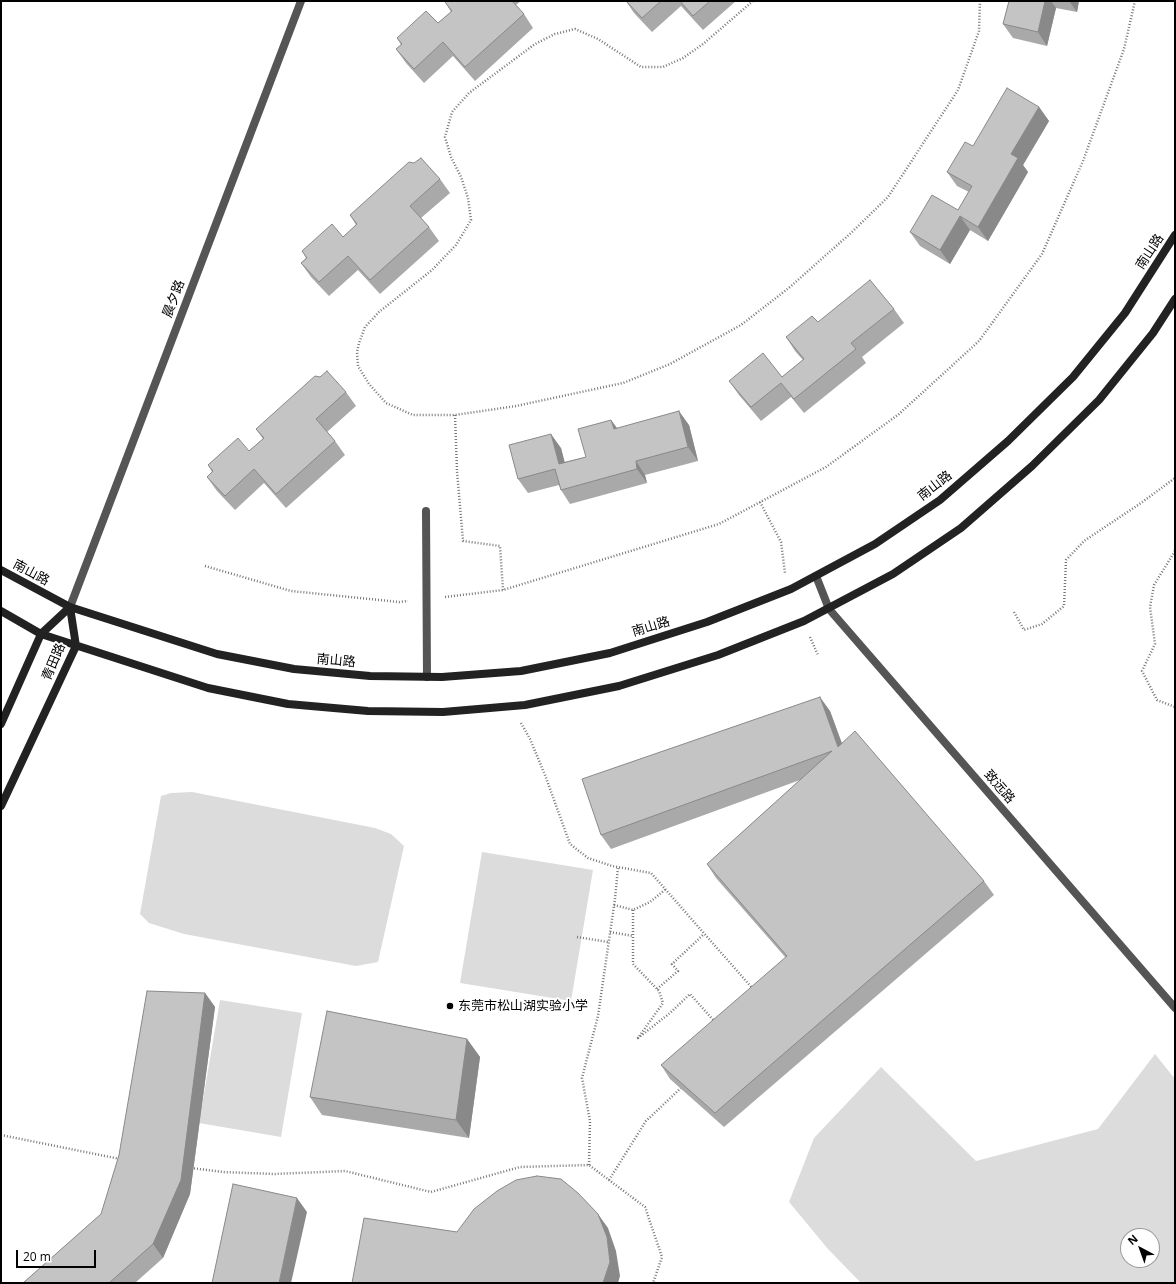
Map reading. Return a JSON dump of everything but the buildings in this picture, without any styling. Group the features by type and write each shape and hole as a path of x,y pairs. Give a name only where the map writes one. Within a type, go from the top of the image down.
{"main road":[{"name":"南山路","path":"1,570 70,606 217,654 286,668 370,676 442,677 521,671 610,652 707,622 791,589 875,544 940,500 1008,441 1073,377 1125,312 1175,235"},
{"path":"1,611 41,634 76,646 208,688 288,704 368,711 443,712 525,705 619,686 718,655 804,621 893,574 961,528 1032,466 1099,400 1153,333 1175,299"},
{"name":"青田路","path":"1,724 41,634 70,606"},
{"name":"青田路","path":"1,806 76,646 70,606"}],"street":[{"name":"晨夕路","path":"70,606 301,1"},
{"path":"426,511 427,677"},
{"name":"致远路","path":"816,576 829,608 1175,1008"}],"path":[{"path":"753,1 703,44 682,58 664,67 641,67 598,38 575,29 555,34 534,44 469,93 452,112 445,137 451,157 461,177 468,198 471,220 456,245 432,270 379,312 365,327 359,343 357,352 358,366 369,384 386,403 413,415 455,414 516,406 622,383 670,364 741,324 784,291 852,232 888,197 958,90 978,31 980,1"},
{"path":"205,566 291,590 399,602 503,590 712,527 726,521 826,467 899,414 979,341 1042,254 1083,161 1119,64 1124,50 1135,1"},
{"path":"455,414 457,471 463,541 500,546 503,590"},
{"path":"1014,612 1024,630 1042,624 1064,606 1066,560 1084,541 1141,503 1175,478"},
{"path":"1175,550 1154,585 1150,606 1155,644 1142,671 1157,700 1175,707"},
{"path":"512,706 530,739 570,844 588,858 618,867 652,873 756,992"},
{"path":"590,1165 590,1121 582,1078 598,1016 618,867"},
{"path":"614,905 633,910 650,902 666,890"},
{"path":"633,910 633,964 659,991 663,1003 638,1038 670,1013 690,994 714,1021"},
{"path":"610,932 632,936"},
{"path":"657,989 678,971 672,964 704,934"},
{"path":"577,936 608,942"},
{"path":"609,1180 646,1121 684,1086"},
{"path":"1,1136 124,1159"},
{"path":"185,1167 223,1172 274,1174 345,1171 431,1192 520,1167 590,1165 644,1207 662,1257 654,1283"}],"shaded area":[{"path":"192,792 375,828 391,834 404,846 378,962 356,966 184,934 149,923 140,914 161,796 171,793"},
{"path":"482,852 593,870 571,1001 460,983"},
{"path":"220,1000 302,1013 281,1137 199,1123"},
{"path":"1155,1054 1175,1079 1175,1283 861,1283 828,1249 789,1202 814,1138 881,1067 976,1161 1098,1129"}],"place":[{"name":"东莞市松山湖实验小学","path":"450,1006"}]}
